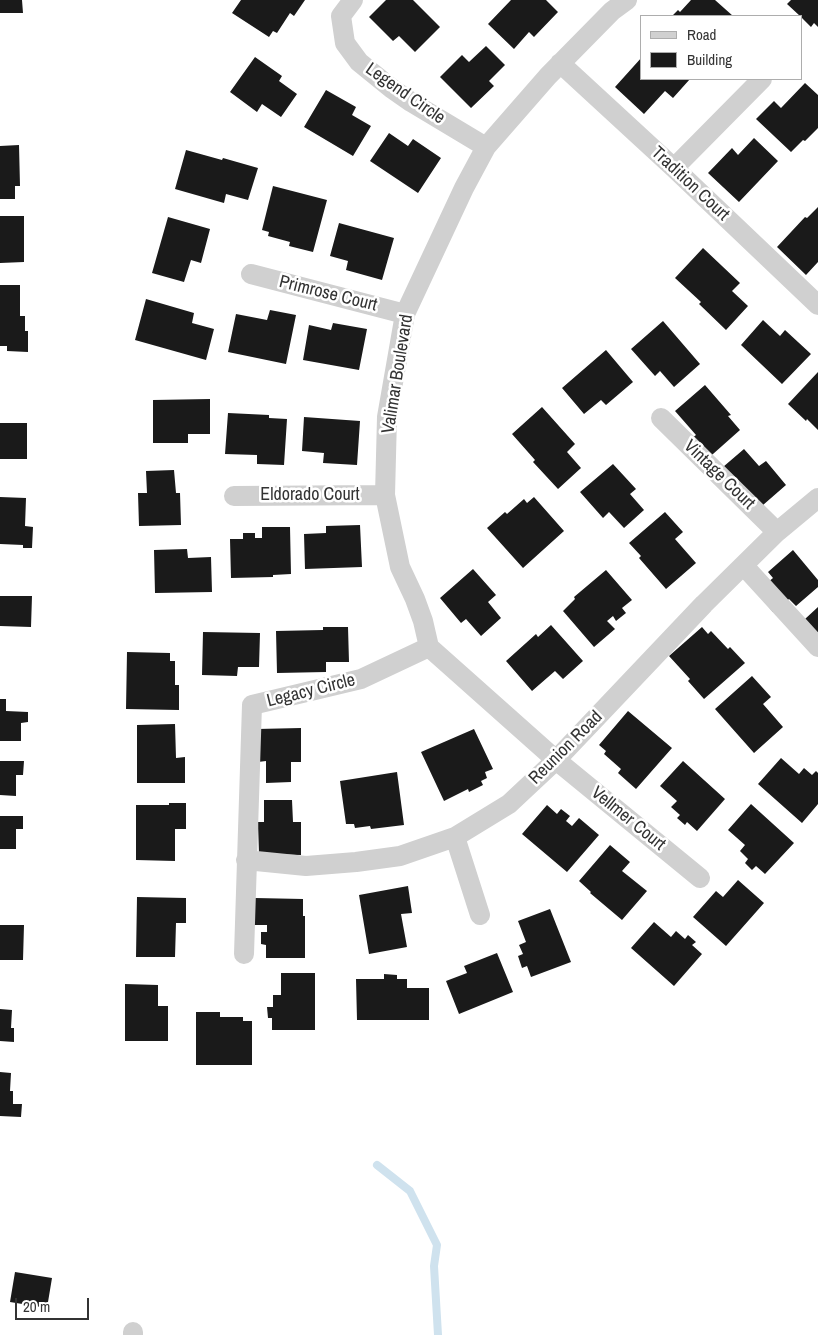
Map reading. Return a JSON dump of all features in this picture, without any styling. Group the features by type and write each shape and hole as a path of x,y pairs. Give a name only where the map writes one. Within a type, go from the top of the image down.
{"street":[{"name":"Legend Circle","path":"353,0 341,16 345,44 359,62 411,102 486,147"},
{"name":"Valimar Boulevard","path":"429,647 421,614 400,567 386,495 387,416 405,314 464,188 486,147 613,4"},
{"name":"Tradition Court","path":"560,63 818,305"},
{"path":"674,168 761,80"},
{"name":"Primrose Court","path":"251,274 405,314"},
{"name":"Vintage Court","path":"660,418 777,532"},
{"name":"Eldorado Court","path":"234,496 386,495"},
{"name":"Reunion Road","path":"246,860 306,866 400,856 455,837 509,804 556,760 704,604 777,532 818,498"},
{"path":"744,566 818,647"},
{"path":"429,647 556,760"},
{"name":"Legacy Circle","path":"246,860 252,705 361,679 429,647"},
{"name":"Vellmer Court","path":"556,760 700,878"},
{"path":"455,837 480,915"},
{"path":"244,954 246,860"}],"building":[{"path":"0,0 22,0 23,13 0,13"},
{"path":"241,0 305,0 294,16 290,13 277,33 273,31 269,37 232,13"},
{"path":"386,0 413,0 440,27 415,52 399,36 393,41 369,17"},
{"path":"511,0 546,0 558,12 534,37 529,32 514,49 488,24"},
{"path":"691,0 715,0 732,15 673,15 678,10 680,12"},
{"path":"791,0 818,0 818,27 814,23 811,27 803,19 803,15 799,15 787,4"},
{"path":"486,46 505,65 489,81 494,86 471,108 440,77 462,55 469,62"},
{"path":"255,57 282,76 279,81 297,94 281,117 262,104 257,112 230,92"},
{"path":"640,59 640,80 689,80 673,98 665,91 644,114 615,87"},
{"path":"805,83 818,95 818,128 791,152 756,119 774,101 781,108"},
{"path":"326,90 356,107 352,115 371,126 353,156 304,127"},
{"path":"389,133 408,146 413,139 441,158 418,193 370,161"},
{"path":"754,138 778,161 739,202 708,173 732,148 738,155"},
{"path":"19,145 20,186 15,186 15,199 0,199 0,146"},
{"path":"186,150 258,168 248,200 226,194 224,203 175,189"},
{"path":"273,186 327,200 313,252 289,246 290,242 268,236 269,232 262,230"},
{"path":"818,207 818,262 806,275 777,247 805,217 807,218"},
{"path":"0,216 24,216 24,262 0,263"},
{"path":"168,217 210,229 201,263 191,260 184,282 152,273"},
{"path":"339,223 394,238 382,280 346,270 348,261 330,256"},
{"path":"703,248 740,283 732,291 748,306 726,330 699,304 701,302 675,278"},
{"path":"0,285 20,285 20,316 25,316 25,331 28,331 28,352 7,351 7,346 0,346"},
{"path":"146,299 194,313 192,323 214,329 206,360 135,340"},
{"path":"270,310 296,315 286,364 228,352 236,314 267,320"},
{"path":"763,320 780,336 785,330 811,354 782,384 741,345"},
{"path":"663,321 700,364 674,387 660,371 655,376 631,349"},
{"path":"333,323 367,329 359,370 303,360 309,325 331,330"},
{"path":"606,350 633,382 606,405 601,400 584,414 562,388"},
{"path":"818,372 818,430 788,404"},
{"path":"705,385 731,415 728,416 740,430 704,462 687,442 696,435 675,411"},
{"path":"210,399 210,434 188,434 188,443 153,443 153,400"},
{"path":"542,407 575,444 567,452 581,468 558,489 533,462 535,460 512,434"},
{"path":"228,413 269,415 269,418 287,419 284,465 257,464 257,455 225,454"},
{"path":"304,417 360,421 357,465 323,463 324,453 302,451"},
{"path":"0,423 27,423 27,459 0,459"},
{"path":"744,449 759,466 766,461 786,485 755,512 723,467"},
{"path":"613,464 636,489 630,494 644,510 624,528 609,512 603,518 580,492"},
{"path":"174,470 176,493 180,493 181,525 139,526 138,493 147,493 146,471"},
{"path":"0,497 26,498 25,526 33,527 32,548 23,548 23,545 0,544"},
{"path":"534,497 564,531 523,568 487,528 524,499 527,503"},
{"path":"665,512 683,532 675,539 696,563 666,589 639,558 641,556 629,543"},
{"path":"360,525 362,567 305,569 304,534 326,533 326,526"},
{"path":"262,527 290,527 291,574 273,575 273,577 231,578 230,539 243,539 243,533 255,533 255,538 262,538"},
{"path":"187,549 188,558 211,557 212,592 155,593 154,550"},
{"path":"793,550 818,580 818,587 796,606 789,599 773,612 756,592 773,578 768,572"},
{"path":"473,569 496,595 488,602 501,618 481,636 466,619 461,623 440,598"},
{"path":"606,570 632,600 622,608 626,613 616,621 613,616 607,621 615,629 594,647 563,611 575,599 574,597"},
{"path":"0,596 32,596 31,627 0,626"},
{"path":"818,607 818,634 805,619"},
{"path":"551,625 583,661 563,679 555,671 532,691 506,661 536,634 538,637"},
{"path":"323,627 348,627 349,662 326,662 326,672 277,673 276,631 323,630"},
{"path":"702,627 708,634 711,631 745,663 704,699 688,681 690,679 669,656"},
{"path":"203,632 260,633 259,667 238,667 237,676 202,675"},
{"path":"127,652 170,653 170,661 175,661 175,685 179,685 179,710 126,709"},
{"path":"752,676 771,697 763,704 783,727 754,753 715,709"},
{"path":"0,699 6,699 6,711 28,712 28,722 21,723 21,741 0,741"},
{"path":"628,711 672,748 636,789 618,773 621,769 604,754 606,751 599,745"},
{"path":"175,724 176,758 185,757 185,783 137,783 137,725"},
{"path":"301,728 301,762 291,762 291,782 266,783 266,761 258,762 257,729"},
{"path":"474,729 493,769 485,772 487,778 481,781 483,785 469,792 468,789 444,801 421,752"},
{"path":"781,758 799,774 804,768 812,775 816,771 818,773 818,804 802,823 758,784"},
{"path":"0,761 24,761 23,775 16,775 16,796 0,795"},
{"path":"683,761 725,799 697,831 687,822 685,825 677,818 680,815 671,807 677,801 660,786"},
{"path":"397,772 404,825 371,829 370,826 355,828 354,824 346,824 340,781"},
{"path":"264,800 292,800 293,822 301,822 301,855 259,854 258,822 264,822"},
{"path":"169,803 186,803 186,829 175,829 175,861 136,860 136,805 169,805"},
{"path":"751,804 794,843 765,874 756,866 752,870 745,863 748,859 740,851 745,845 728,830"},
{"path":"547,805 557,814 561,809 570,816 566,821 572,826 579,818 599,835 567,872 522,834"},
{"path":"0,816 23,816 23,829 16,829 16,849 0,849"},
{"path":"610,845 630,862 622,871 647,891 622,920 579,881"},
{"path":"738,880 764,903 726,946 693,917 716,891 723,897"},
{"path":"408,886 412,913 401,914 407,947 369,954 359,895"},
{"path":"137,897 186,898 186,923 176,923 175,957 136,957"},
{"path":"255,898 303,899 305,958 266,958 266,945 261,944 261,932 267,932 267,925 254,925"},
{"path":"550,909 571,962 531,977 527,966 522,968 518,956 523,954 519,945 526,942 518,921"},
{"path":"654,922 671,937 676,931 685,939 688,935 696,942 692,945 702,954 674,986 631,948"},
{"path":"0,925 24,925 23,960 0,960"},
{"path":"497,953 513,992 459,1014 446,981 467,973 464,966"},
{"path":"281,973 315,973 315,1030 272,1030 272,1018 268,1018 267,1007 273,1007 273,995 281,995"},
{"path":"384,974 397,975 397,979 407,979 407,988 429,988 429,1020 357,1020 356,979 384,979"},
{"path":"125,984 158,985 158,1006 168,1006 168,1041 125,1041"},
{"path":"0,1009 12,1010 11,1028 14,1028 14,1042 0,1041"},
{"path":"196,1012 220,1012 220,1017 243,1017 243,1021 252,1021 252,1065 196,1065"},
{"path":"0,1072 11,1073 10,1091 13,1091 13,1104 22,1104 21,1117 0,1116"},
{"path":"15,1272 52,1278 47,1308 10,1302"}],"waterway":[{"path":"377,1165 410,1191 437,1245 434,1266 438,1335"}]}
